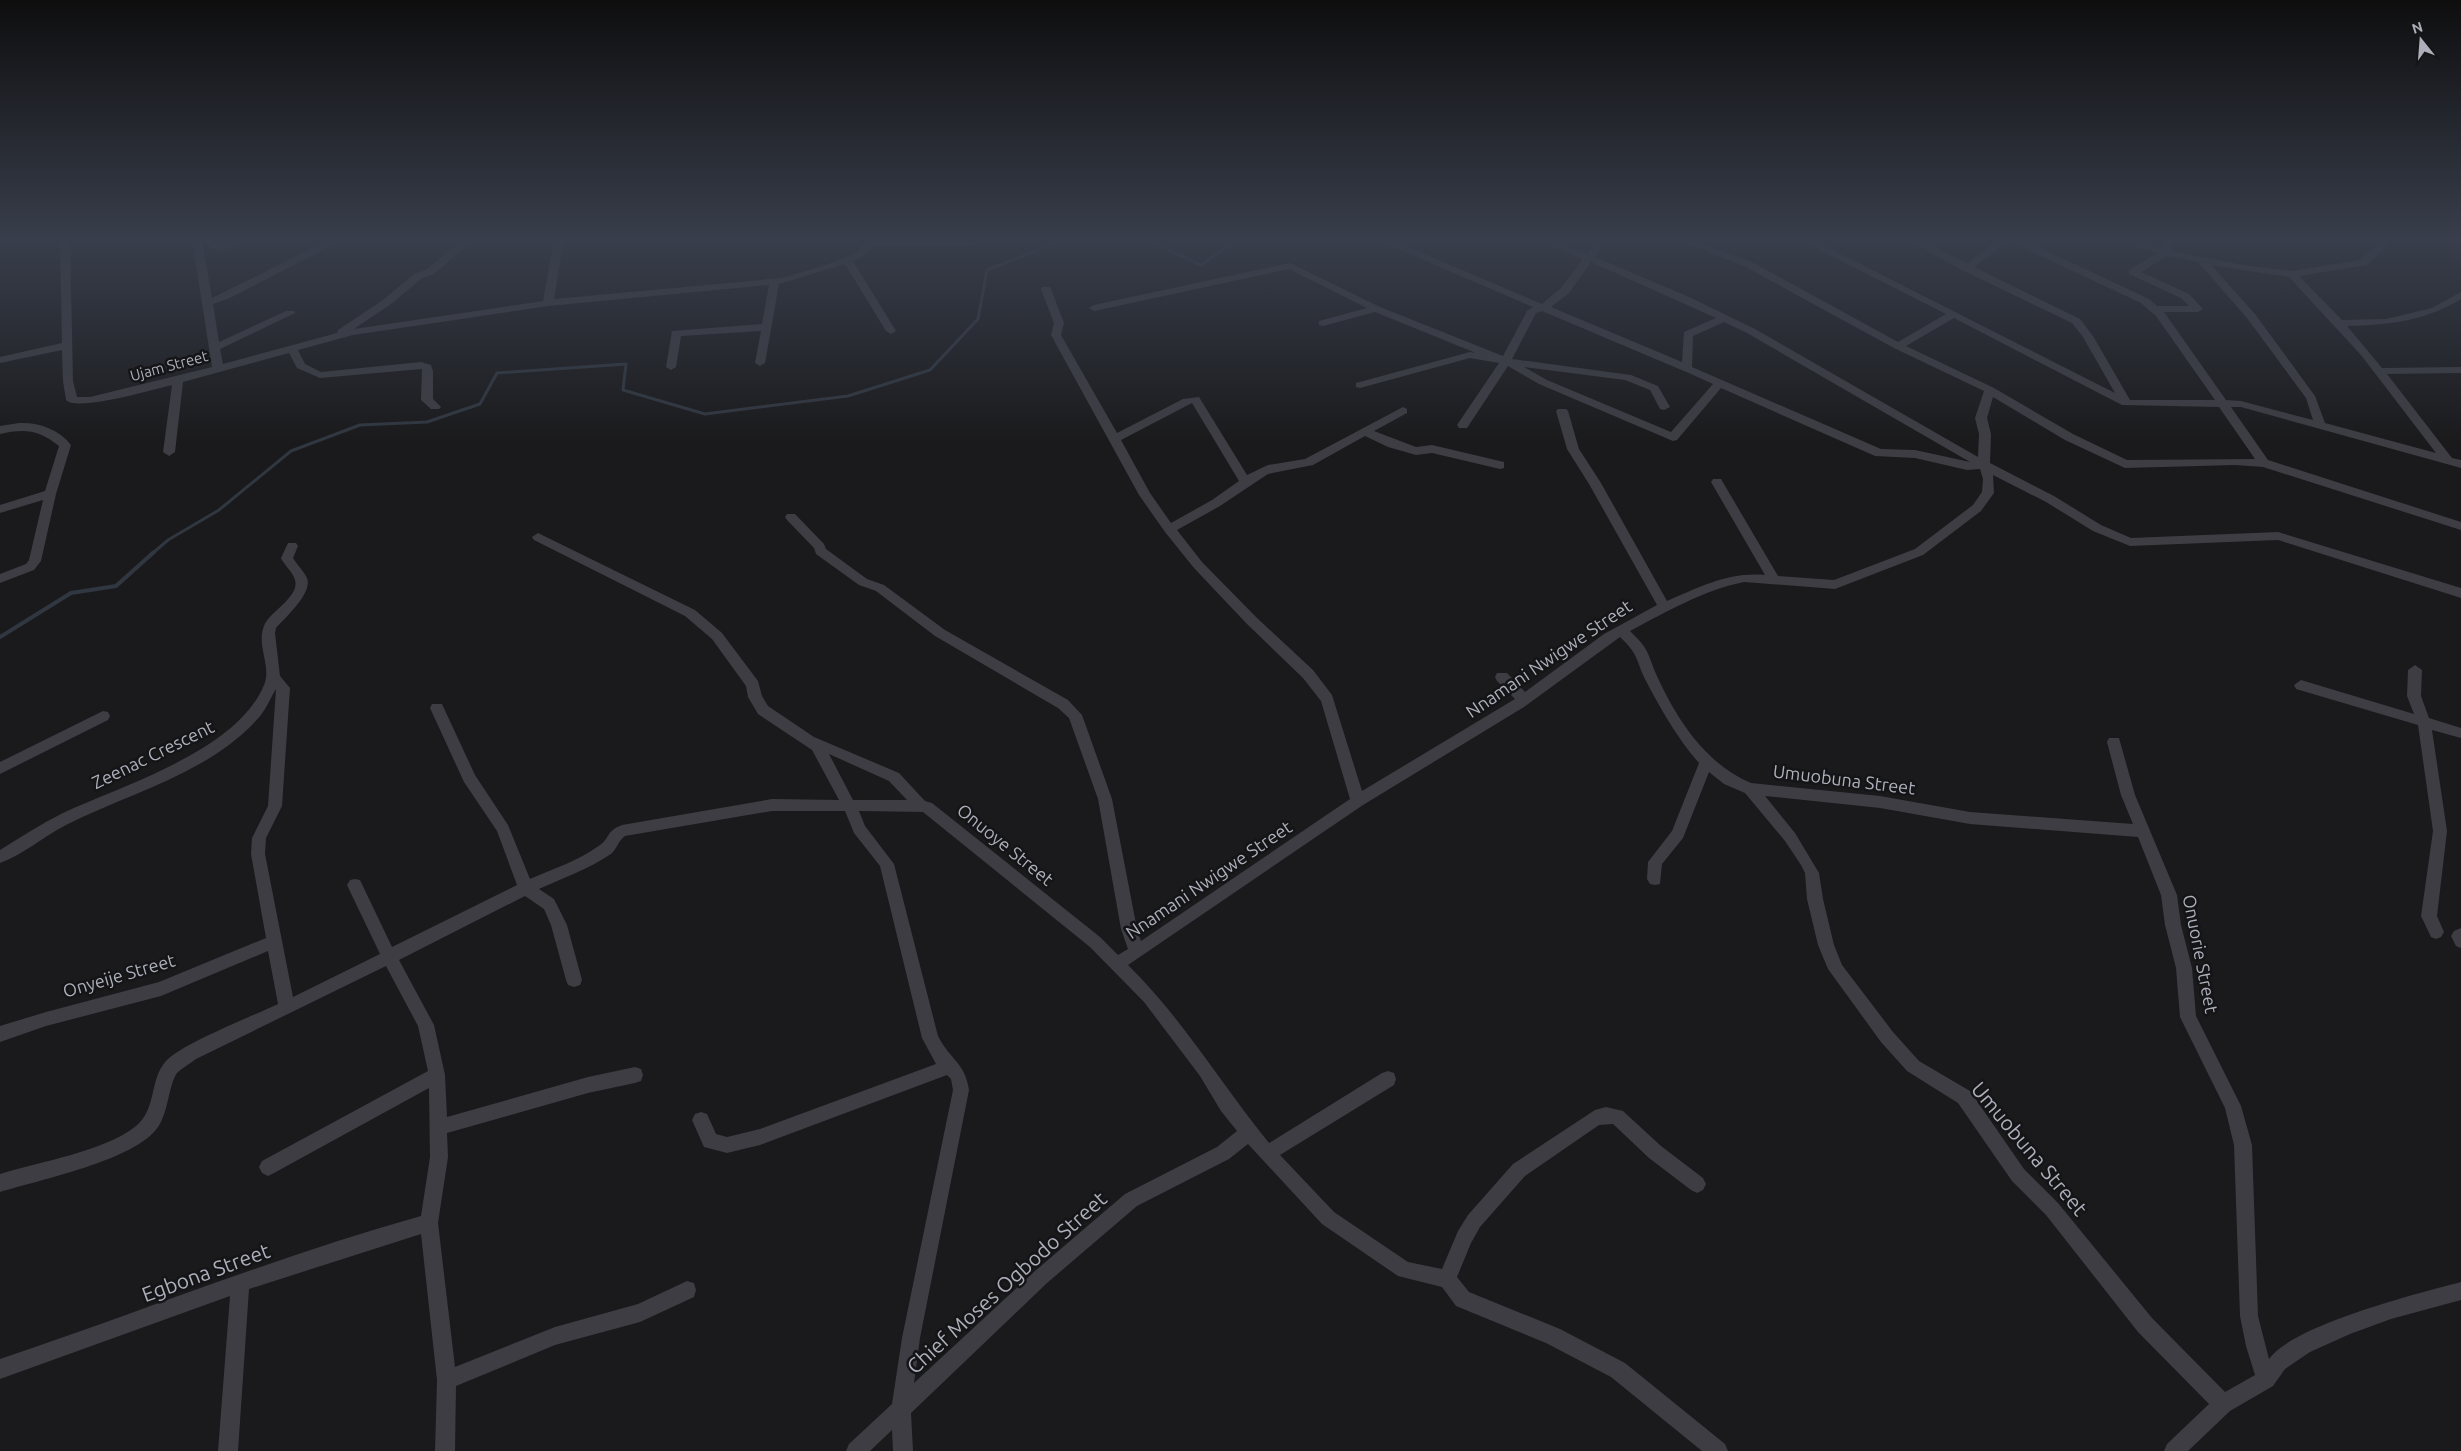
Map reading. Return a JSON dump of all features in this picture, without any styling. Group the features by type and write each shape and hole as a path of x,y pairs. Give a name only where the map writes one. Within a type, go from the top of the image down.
{"street":[{"path":"0,360 68,345 67,307"},
{"path":"207,307 216,347 218,369"},
{"path":"333,338 380,307"},
{"name":"Ujam Street","path":"68,345 68,381 72,400 78,401 115,395 178,380 352,332 521,307"},
{"path":"760,363 771,307"},
{"path":"876,307 891,331"},
{"path":"1053,307 1059,323 1056,335 1116,439 1145,495 1198,565 1251,620 1308,674 1327,699 1358,801"},
{"path":"1094,308 1100,307"},
{"path":"1371,307 1506,361 1544,382 1672,437 1720,382"},
{"path":"1539,307 1720,382 1879,453 1915,454 1967,466 1984,465"},
{"path":"1463,425 1506,361 1532,312 1546,307"},
{"path":"1699,307 1724,318 1984,465 2050,499 2098,528 2130,542 2278,536 2461,593"},
{"path":"1826,307 1898,346 1990,390 2069,437 2125,464 2235,461 2264,463 2461,526"},
{"path":"1939,307 2126,403 2222,402 2241,404 2461,464"},
{"path":"2046,307 2076,321 2088,336 2126,403"},
{"path":"2151,307 2160,314 2264,463"},
{"path":"2154,309 2198,309 2196,307"},
{"path":"2243,307 2311,398 2320,425"},
{"path":"2323,307 2379,371 2448,461"},
{"path":"2339,323 2386,322 2436,310 2441,307"},
{"path":"1322,323 1376,309"},
{"path":"216,347 290,313"},
{"path":"1898,346 1954,314"},
{"path":"1687,368 1688,334 1724,318"},
{"path":"671,367 676,333 767,327"},
{"path":"292,348 301,366 320,375 402,365 421,365 427,367 427,400 435,407"},
{"path":"1360,386 1470,355 1627,377 1654,388 1664,407"},
{"path":"2379,371 2461,370"},
{"path":"169,452 178,380"},
{"name":"Nnamani Nwigwe Street","path":"1117,963 1137,952 1358,801 1524,699 1609,637 1664,607 1729,581 1744,578 1773,579 1835,586 1919,552 1976,508 1988,493 1989,479 1984,465 1985,434 1981,418 1990,390"},
{"path":"1116,439 1187,400 1194,400 1245,481"},
{"path":"1169,529 1217,502 1245,481 1272,468 1296,467 1309,462 1403,411"},
{"path":"1562,411 1573,449 1595,483 1664,607"},
{"path":"0,430 25,425 41,428 65,444 50,494 35,562 30,567 0,579"},
{"path":"1364,431 1392,444 1416,451 1432,449 1500,465"},
{"path":"1717,482 1773,579"},
{"path":"0,509 50,494"},
{"path":"792,516 820,547 820,551 850,574 863,582 880,588 940,633 1063,704 1075,715 1105,799 1130,929 1137,952"},
{"path":"538,537 690,613 718,636 754,685 755,698 763,710 817,746 850,807 859,829 887,864 930,1038 939,1055 959,1076 961,1090 911,1338 901,1410 903,1451"},
{"name":"Zeenac Crescent","path":"0,857 66,818 187,763 218,746 238,732 252,715 271,685 269,630 290,605 303,583 287,558 292,546"},
{"name":"Umuobuna Street","path":"1622,631 1641,649 1651,677 1673,719 1686,738 1706,762 1729,780 1750,789 1880,802 1970,818 2142,831"},
{"path":"2415,670 2414,696 2424,722 2440,832 2428,916 2436,932"},
{"path":"1502,677 1524,699"},
{"path":"272,678 279,682 283,688 274,806 259,838 258,854 287,1008"},
{"path":"2301,685 2461,733"},
{"path":"437,708 469,778 503,830 526,888 549,904 559,925 574,980"},
{"path":"0,768 103,716"},
{"name":"Onuoye Street","path":"799,735 894,777 921,806 927,807 1064,917 1117,963"},
{"name":"Onuorie Street","path":"2114,742 2128,795 2169,894 2173,925 2184,968 2188,1017 2234,1106 2243,1145 2249,1316 2255,1346 2266,1379"},
{"path":"1655,879 1655,862 1678,834 1706,762"},
{"name":"Umuobuna Street","path":"1750,789 1790,837 1812,873 1815,899 1826,945 1843,980 1887,1037 1913,1066 1933,1080 1964,1097 2018,1175 2052,1208 2145,1325 2223,1404"},
{"path":"0,1183 122,1146 143,1132 152,1123 168,1074 172,1067 190,1054 287,1008 526,888 590,859 608,848 613,837 630,828 772,805 921,806"},
{"path":"355,885 389,957 426,1025 437,1075 440,1127 438,1166 429,1223 446,1380 445,1451"},
{"path":"2461,935 2459,936 2461,941"},
{"name":"Onyeije Street","path":"0,1034 63,1014 161,988 275,941"},
{"path":"1117,963 1150,997 1206,1070 1227,1105 1267,1154 1328,1218 1404,1270 1448,1279 1463,1299 1553,1336 1618,1370 1718,1451"},
{"path":"701,1120 710,1141 727,1145 760,1136 951,1066"},
{"path":"268,1167 437,1075"},
{"path":"440,1127 588,1085 635,1075"},
{"path":"1267,1154 1388,1079"},
{"path":"1448,1279 1464,1237 1474,1221 1519,1170 1595,1118 1606,1115 1617,1117 1655,1152 1697,1184"},
{"name":"Chief Moses Ogbodo Street","path":"856,1451 1041,1277 1131,1200 1223,1152 1250,1132"},
{"name":"Egbona Street","path":"0,1370 240,1283 379,1237 429,1223"},
{"path":"228,1451 240,1283"},
{"path":"446,1380 555,1336 640,1313 687,1290"},
{"path":"2174,1451 2223,1404 2266,1379 2278,1362 2303,1346 2348,1325 2391,1310 2461,1291"}],"waterway":[{"path":"153,553 168,540 219,510 291,451 360,425 427,422 480,404 497,373 626,364 623,390 705,414 848,396 930,370 978,319 980,307"},
{"path":"0,637 71,593 116,586 154,552"}]}
